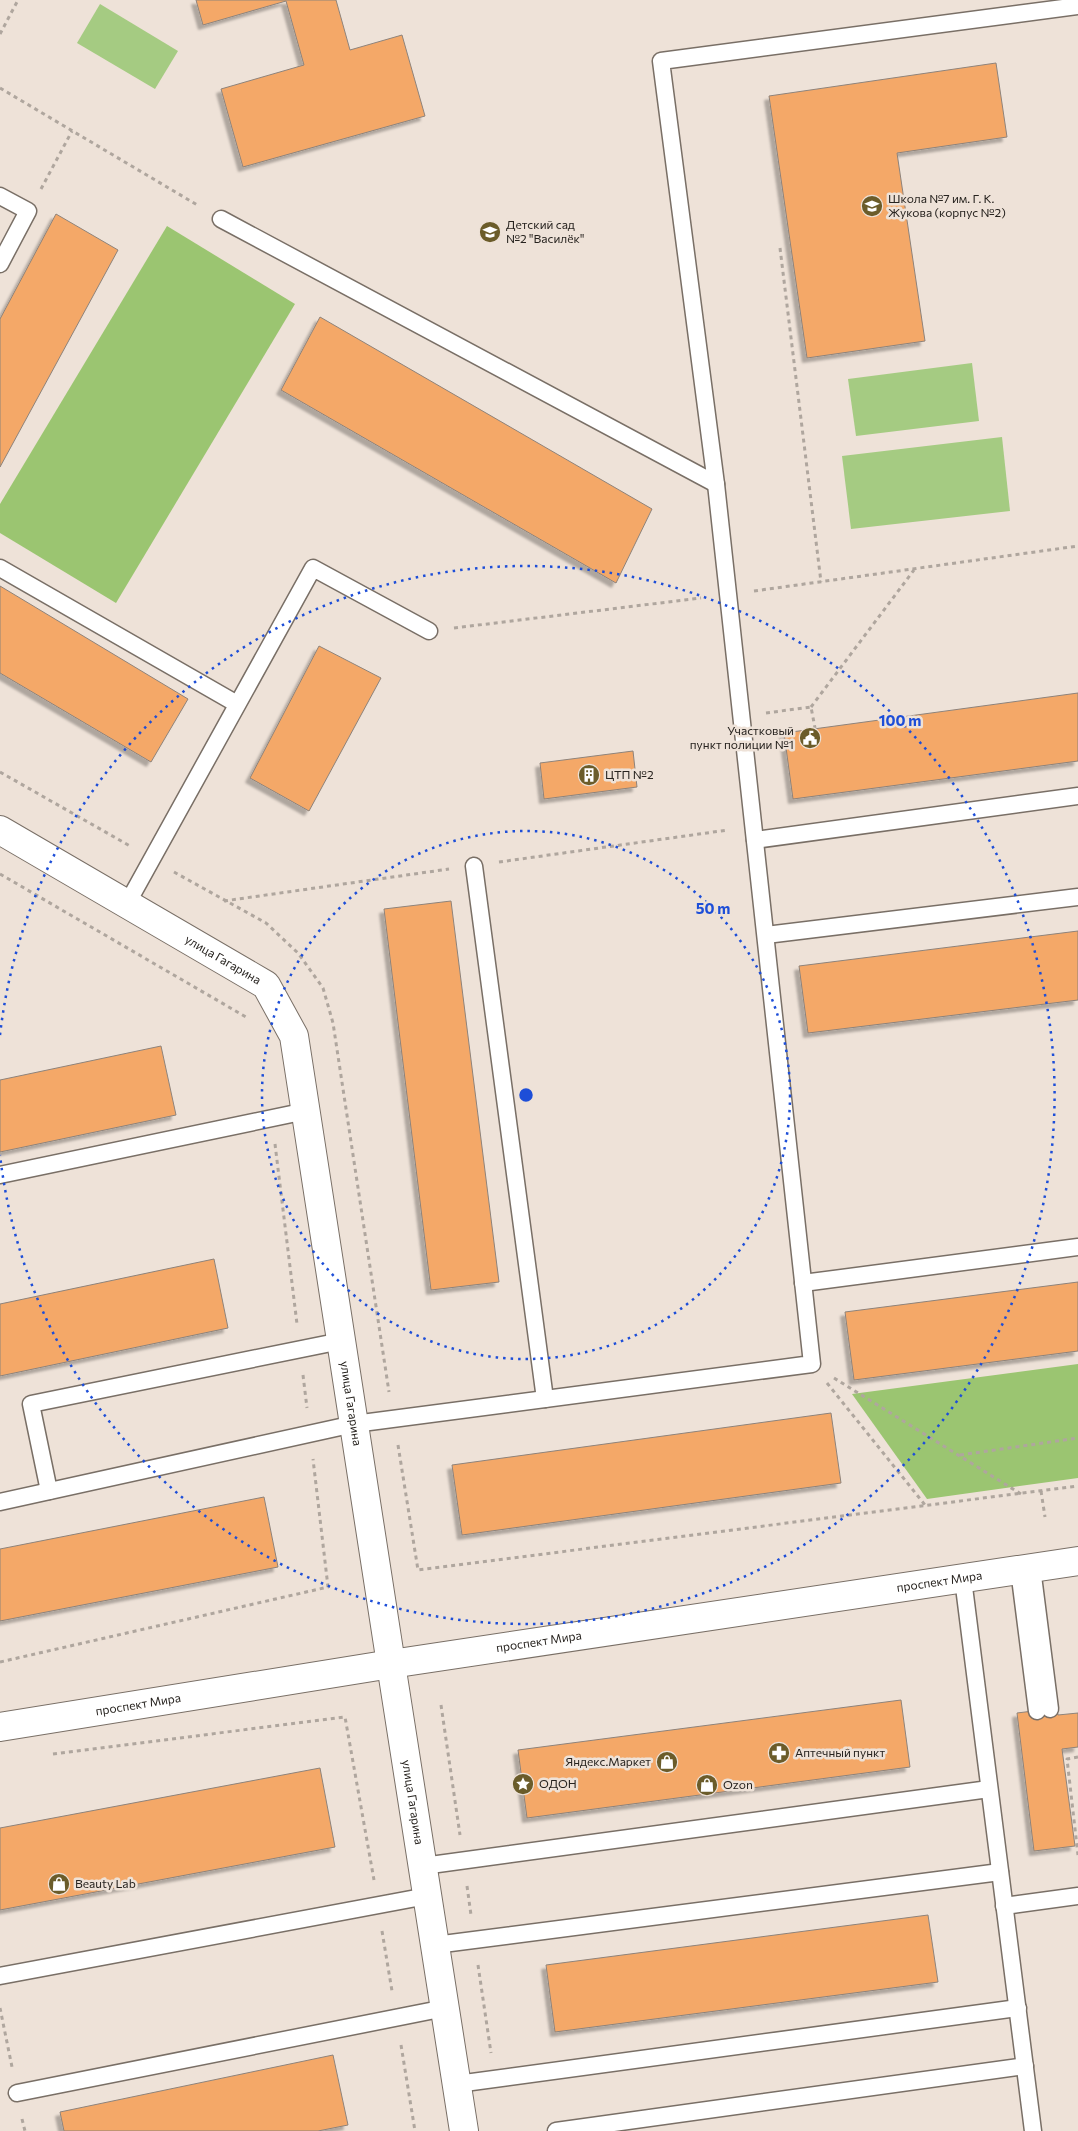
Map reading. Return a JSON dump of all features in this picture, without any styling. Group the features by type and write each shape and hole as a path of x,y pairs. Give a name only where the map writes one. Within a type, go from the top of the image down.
{"street":[{"name":"улица Гагарина","path":"0,830 266,985 294,1036 464,2131"},
{"name":"проспект Мира","path":"0,1727 391,1664 1078,1561"}],"lane":[{"path":"0,1502 354,1424 812,1364 716,484 661,61 1078,6"},
{"path":"0,196 28,211 0,264"},
{"path":"221,219 716,484"},
{"path":"0,568 238,704"},
{"path":"127,904 313,568 429,631"},
{"path":"754,833 1078,796"},
{"path":"474,866 545,1399"},
{"path":"766,936 1078,896"},
{"path":"0,1175 306,1111"},
{"path":"803,1283 1078,1247"},
{"path":"49,1491 31,1404 341,1341"},
{"path":"1026,1569 1043,1710"},
{"path":"963,1579 1033,2131"},
{"path":"422,1866 989,1790"},
{"path":"435,1945 1000,1872"},
{"path":"0,1976 427,1896"},
{"path":"1004,1906 1078,1896"},
{"path":"17,2093 445,2008"},
{"path":"457,2084 1018,2008"},
{"path":"556,2131 1025,2066"}],"path":[{"path":"0,34 18,0"},
{"path":"0,88 221,219"},
{"path":"28,211 72,131"},
{"path":"780,248 821,582"},
{"path":"429,631 821,582 1078,546"},
{"path":"815,728 812,707 915,569"},
{"path":"741,716 812,707"},
{"path":"0,772 224,901 474,866 754,833"},
{"path":"0,874 252,1021"},
{"path":"0,1662 328,1587 272,1118"},
{"path":"812,1364 1021,1494"},
{"path":"812,1364 925,1506"},
{"path":"959,1455 1078,1438"},
{"path":"418,1570 1078,1486"},
{"path":"1041,1491 1045,1517"},
{"path":"441,1705 495,2078"},
{"path":"49,1754 345,1717"},
{"path":"1078,1757 1067,1759 1078,1855"}],"green space":[{"path":"100,4 178,51 155,89 77,43"},
{"path":"167,226 295,304 116,603 0,533 0,504"},
{"path":"972,363 979,421 856,436 848,379"},
{"path":"1002,437 1010,511 851,529 842,456"},
{"path":"1078,1364 1078,1478 927,1499 852,1394"}],"building":[{"path":"196,0 336,0 350,50 402,35 425,116 243,167 221,89 304,65 286,1 203,25"},
{"path":"996,63 1007,137 897,153 925,341 807,358 769,96"},
{"path":"56,214 118,250 0,467 0,319"},
{"path":"320,317 652,509 616,583 281,390"},
{"path":"0,586 188,699 151,762 0,673"},
{"path":"319,646 381,678 309,811 250,778"},
{"path":"1078,693 1078,761 793,799 784,733"},
{"name":"ЦТП №2","path":"633,751 637,787 544,799 540,763"},
{"path":"451,901 499,1282 431,1290 384,909"},
{"path":"1078,931 1078,1000 808,1033 799,966"},
{"path":"161,1046 176,1115 0,1152 0,1080"},
{"path":"214,1259 228,1328 0,1376 0,1304"},
{"path":"1078,1282 1078,1351 854,1380 845,1312"},
{"path":"831,1413 841,1483 462,1535 452,1465"},
{"path":"264,1497 278,1567 0,1621 0,1549"},
{"path":"901,1700 910,1767 527,1818 518,1750"},
{"path":"1057,1708 1058,1715 1078,1713 1078,1747 1062,1749 1075,1846 1034,1851 1017,1713"},
{"path":"320,1768 335,1847 0,1910 0,1828"},
{"path":"928,1915 938,1982 555,2032 546,1965"},
{"path":"333,2055 348,2125 318,2131 64,2131 60,2112"}],"place":[{"name":"Школа №7 им. Г. К. Жукова (корпус №2)","path":"872,206"},
{"name":"Детский сад №2 \"Василёк\"","path":"490,232"},
{"name":"Участковый пункт полиции №1","path":"810,738"},
{"name":"ЦТП №2","path":"589,775"},
{"name":"Аптечный пункт","path":"779,1753"},
{"name":"Яндекс.Маркет","path":"667,1762"},
{"name":"ОДОН","path":"523,1784"},
{"name":"Ozon","path":"707,1785"},
{"name":"Beauty Lab","path":"59,1884"}]}
